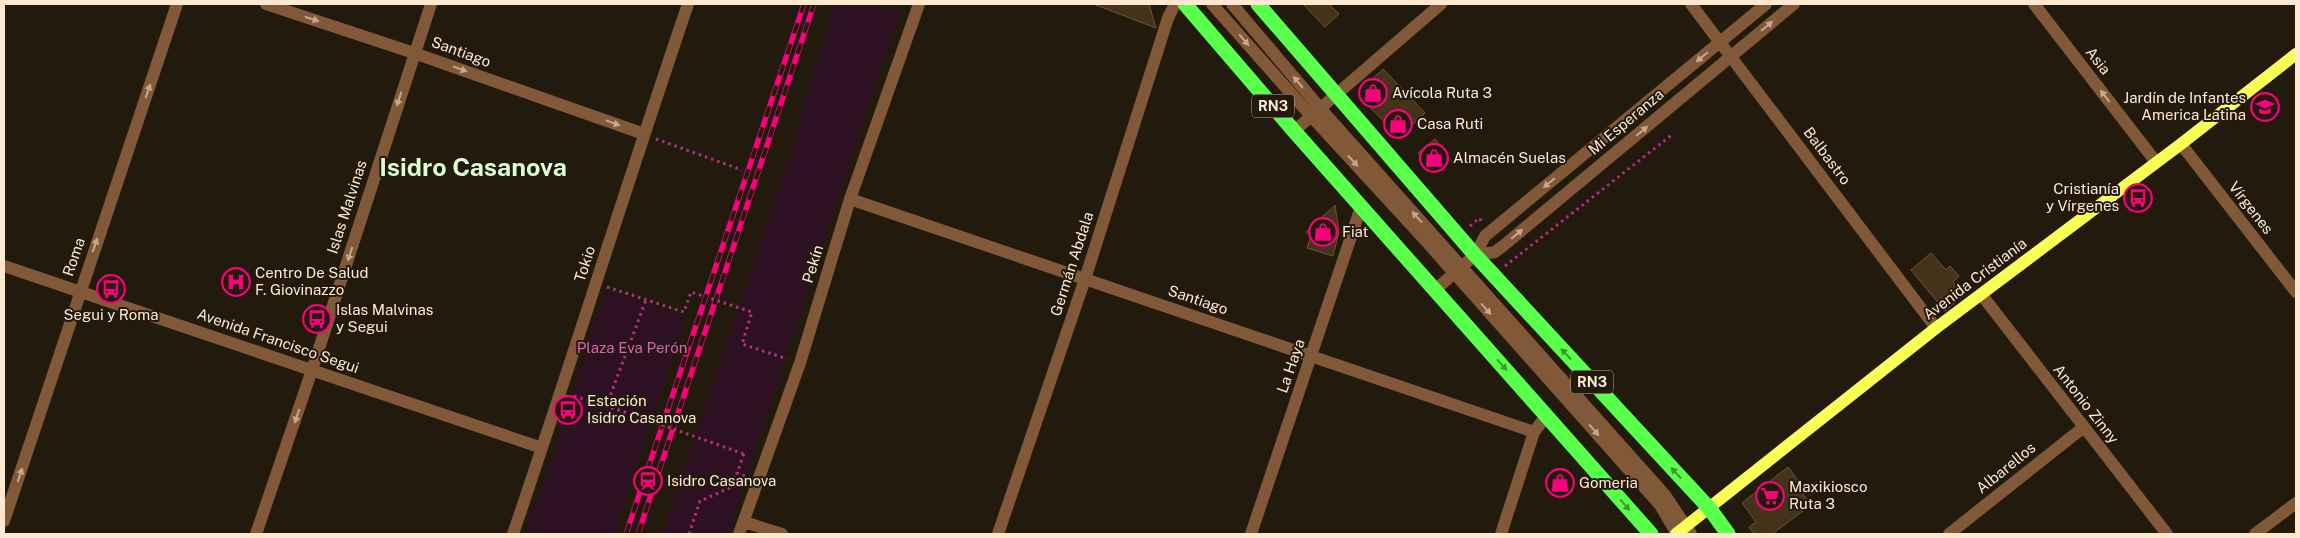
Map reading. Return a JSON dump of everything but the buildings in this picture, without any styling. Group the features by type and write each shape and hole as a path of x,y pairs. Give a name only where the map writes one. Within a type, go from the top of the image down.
{"highway":[{"name":"RN3","path":"1185,4 1294,131 1651,534"},
{"name":"RN3","path":"1263,5 1336,94 1475,255 1710,508 1728,534"}],"main road":[{"name":"Avenida Cristianía","path":"1681,533 1936,328 2181,144 2296,54"}],"street":[{"name":"Roma","path":"4,521 178,4"},
{"name":"Santiago","path":"266,4 414,53 644,134"},
{"name":"Islas Malvinas","path":"256,534 312,370 431,4"},
{"name":"Tokio","path":"513,534 688,4"},
{"name":"Pekín","path":"739,534 800,363 850,199 919,4"},
{"name":"Germán Abdala","path":"998,534 1085,279 1168,18 1175,4"},
{"path":"1212,4 1315,112 1664,495 1681,533"},
{"path":"1232,4 1315,112"},
{"path":"1294,131 1441,4"},
{"name":"Balbastro","path":"1691,4 1936,328"},
{"name":"Mi Esperanza","path":"1435,290 1475,255 1485,236 1766,4"},
{"name":"Mi Esperanza","path":"1475,255 1495,252 1503,246 1794,4"},
{"name":"Asia","path":"2034,4 2156,162"},
{"name":"Vírgenes","path":"2181,144 2296,292"},
{"name":"Santiago","path":"850,199 1534,432"},
{"name":"La Haya","path":"1251,534 1361,207"},
{"name":"Avenida Francisco Segui","path":"4,266 542,448"},
{"name":"Antonio Zinny","path":"1981,294 2166,534"},
{"path":"1501,534 1534,432 1547,415"},
{"name":"Albarellos","path":"1950,534 2084,427"},
{"path":"2255,534 2296,503"},
{"path":"744,522 782,534"}],"path":[{"path":"644,134 742,170"},
{"path":"1494,276 1673,134"},
{"path":"596,283 684,312 691,292 752,312 742,344 800,363"},
{"path":"606,407 646,300"},
{"path":"561,391 744,454 737,473"},
{"path":"689,534 700,501 752,478"}],"green space":[{"path":"836,4 872,4 899,12 728,534 662,534 793,147 802,106"},
{"name":"Plaza Eva Perón","path":"605,290 686,318 614,534 524,534 556,447"}],"railway":[{"path":"626,534 804,4"},
{"path":"638,534 814,4"}],"place":[{"name":"Avícola Ruta 3","path":"1373,93"},
{"name":"Jardín de Infantes America Latina","path":"2265,107"},
{"name":"Casa Ruti","path":"1398,124"},
{"name":"Almacén Suelas","path":"1434,158"},
{"name":"Cristianía y Vírgenes","path":"2138,198"},
{"name":"Fiat","path":"1323,232"},
{"name":"Centro De Salud F. Giovinazzo","path":"236,282"},
{"name":"Segui y Roma","path":"111,289"},
{"name":"Islas Malvinas y Segui","path":"317,319"},
{"name":"Estación Isidro Casanova","path":"568,410"},
{"name":"Isidro Casanova","path":"648,481"},
{"name":"Gomeria","path":"1560,483"},
{"name":"Maxikiosco Ruta 3","path":"1770,496"}],"district":[{"name":"Isidro Casanova","path":"473,167"}]}
